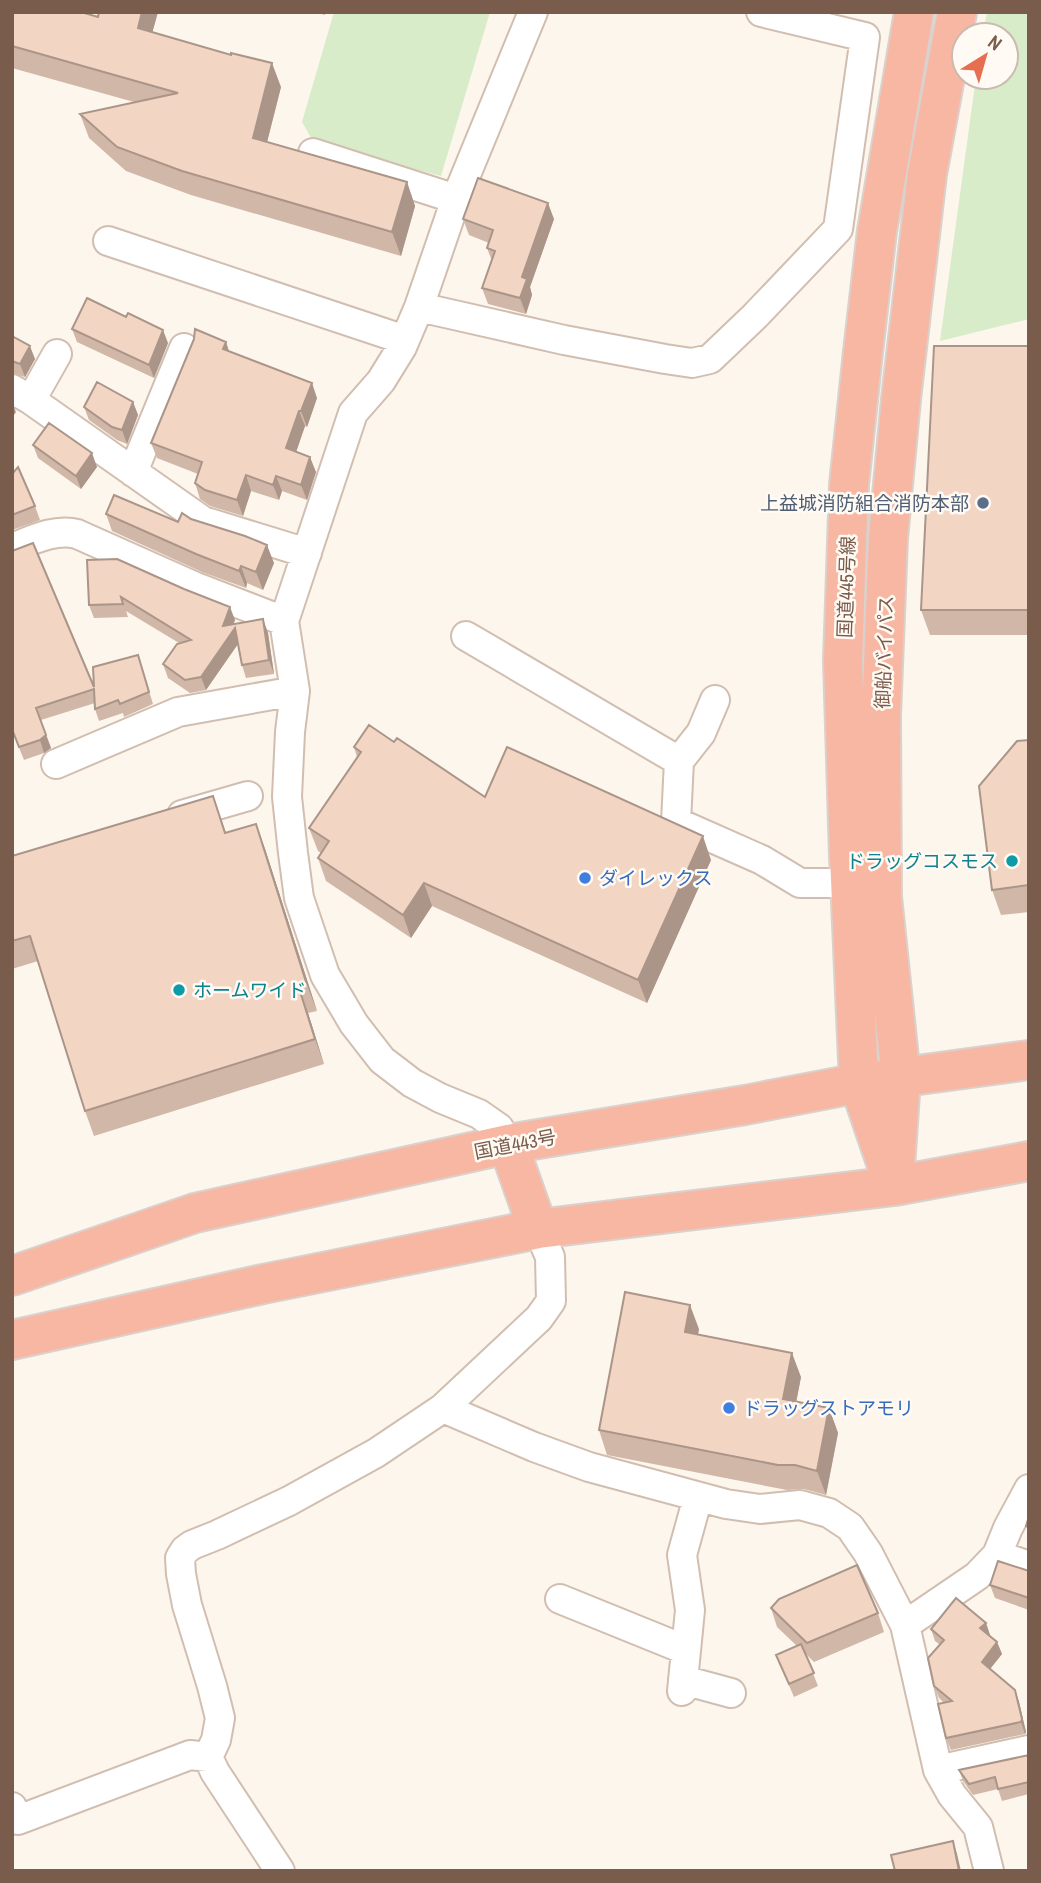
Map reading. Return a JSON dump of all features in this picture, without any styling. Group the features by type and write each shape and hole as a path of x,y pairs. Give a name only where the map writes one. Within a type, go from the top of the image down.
{"highway":[{"name":"国道445号線","path":"859,1083 844,661 849,485 877,231 914,12"},
{"name":"御船バイパス","path":"894,1186 901,1078 882,897 881,716 888,538 927,174 957,12"},
{"name":"国道443号","path":"12,1276 195,1213 508,1144 745,1105 859,1083 1029,1060"},
{"path":"859,1083 894,1186"},
{"path":"508,1144 537,1229"},
{"path":"12,1340 263,1284 537,1229 894,1186 1029,1161"}],"street":[{"path":"508,1144 499,1128 479,1114 412,1083 382,1060 354,1024 325,975 299,898 287,797 295,691 284,621 354,413 381,382 405,340 456,199 533,12"},
{"path":"419,307 564,340 692,363 710,359 838,229 865,37 761,12"},
{"path":"313,153 456,199"},
{"path":"838,229 877,231"},
{"path":"108,241 405,340"},
{"path":"134,472 184,348"},
{"path":"57,354 21,394 203,521 307,553"},
{"path":"12,548 67,531 195,587 284,621"},
{"path":"466,636 679,761"},
{"path":"56,764 177,712 295,691"},
{"path":"715,700 701,733 679,761 676,822 762,860 800,883 850,883"},
{"path":"156,823 248,796"},
{"path":"208,1757 216,1740 220,1718 187,1605 180,1559 185,1550 300,1495 376,1453 443,1408 539,1318 551,1301 550,1257 537,1229"},
{"path":"443,1408 589,1467 726,1504 760,1509 800,1505 829,1513 850,1527 868,1553 905,1625 938,1770 952,1795 978,1827 989,1871"},
{"path":"905,1625 977,1576 997,1555 1029,1489"},
{"path":"698,1496 682,1555 690,1610 682,1685 732,1693"},
{"path":"997,1555 1029,1566"},
{"path":"560,1599 686,1650"},
{"path":"938,1770 1029,1750"},
{"path":"12,1807 18,1820 190,1755 208,1757"},
{"path":"208,1757 280,1871"}],"green space":[{"path":"334,12 490,12 441,176 314,143 302,122"},
{"path":"987,12 1029,12 1029,319 940,341 974,91 1020,91 1020,21 985,21"}],"building":[{"path":"12,12 81,12 98,17 99,12 142,12 138,28 231,55 272,63 253,138 407,182 392,232 182,171 117,147 80,114 178,93 12,46"},
{"path":"478,178 548,203 522,277 527,279 520,298 482,288 495,251 487,248 493,230 463,219"},
{"path":"87,298 126,317 128,313 163,330 149,365 72,329"},
{"path":"195,329 226,342 223,349 312,383 286,448 310,457 301,485 276,476 273,485 246,475 237,500 205,490 195,483 202,462 151,443 194,339"},
{"path":"12,336 30,346 20,364 12,361"},
{"name":"上益城消防組合消防本部","path":"934,346 1029,346 1029,610 921,610"},
{"path":"97,382 133,402 122,430 112,427 84,407"},
{"path":"49,423 92,453 76,476 33,445"},
{"path":"18,467 35,506 12,515 12,474"},
{"path":"114,495 178,522 182,513 191,519 267,545 256,572 241,566 239,571 106,514"},
{"path":"33,543 94,687 93,667 138,655 149,692 120,704 118,700 95,709 94,689 36,708 46,735 40,740 19,747 12,729 12,551"},
{"path":"117,559 230,607 223,626 263,619 269,660 242,665 235,628 201,677 185,680 163,664 177,644 191,640 121,597 123,604 89,605 87,560"},
{"path":"369,725 394,742 397,738 485,797 507,747 703,836 638,980 424,883 403,915 318,858 329,841 309,828 361,752 354,747"},
{"name":"ドラッグコスモス","path":"1029,740 1029,885 992,890 979,786 1017,741"},
{"name":"ホームワイド","path":"213,796 225,833 256,824 307,985 299,988 315,1039 85,1111 30,936 12,941 12,856"},
{"path":"625,1292 690,1305 685,1332 792,1353 783,1399 829,1408 817,1471 599,1430"},
{"path":"998,1561 1029,1571 1029,1598 990,1585"},
{"path":"857,1565 878,1613 807,1643 771,1608 779,1599"},
{"path":"956,1598 986,1623 980,1628 997,1642 982,1662 1015,1690 1022,1719 1021,1722 946,1738 938,1704 952,1701 934,1686 928,1658 944,1640 931,1629"},
{"path":"801,1644 814,1673 789,1684 776,1655"},
{"path":"1029,1755 1029,1782 998,1789 995,1777 969,1784 959,1770"},
{"path":"953,1841 959,1871 895,1871 891,1855"}],"place":[{"name":"上益城消防組合消防本部","path":"983,503"},
{"name":"ドラッグコスモス","path":"1012,861"},
{"name":"ダイレックス","path":"585,878"},
{"name":"ホームワイド","path":"179,990"},
{"name":"ドラッグストアモリ","path":"729,1408"}]}
